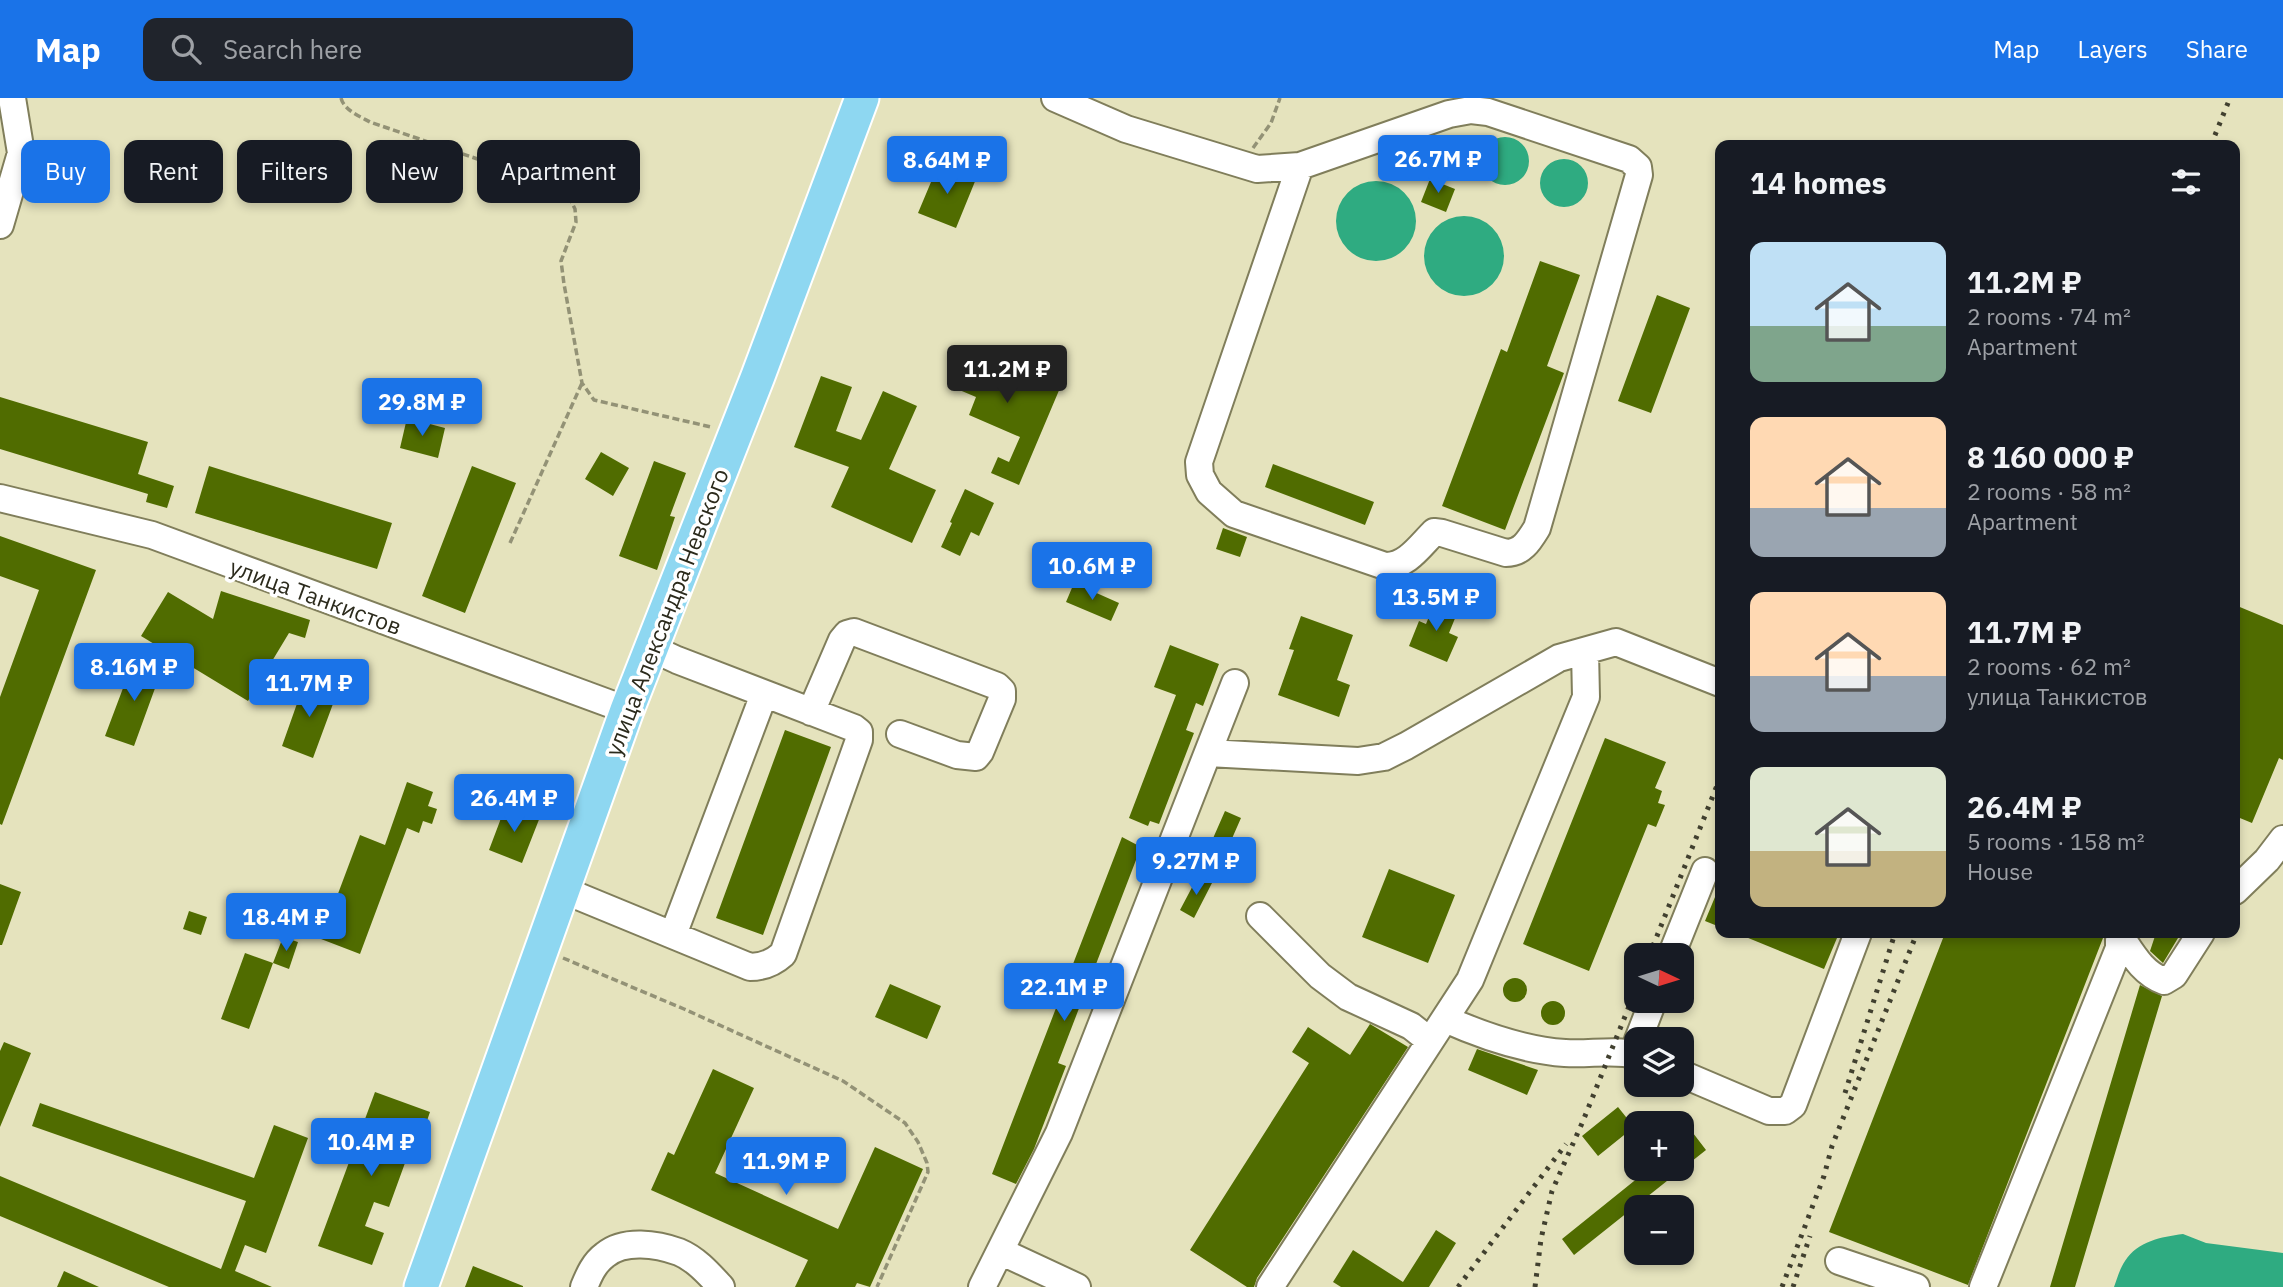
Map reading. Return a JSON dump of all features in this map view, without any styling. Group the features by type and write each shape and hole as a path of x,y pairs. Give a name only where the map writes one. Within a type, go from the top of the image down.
{"main road":[{"name":"улица Александра Невского","path":"421,1287 627,710 736,433 862,98"}],"street":[{"path":"0,225 22,153 12,98"},
{"path":"1055,98 1126,129 1257,169 1300,166 1449,114 1471,110 1488,112 1622,155 1638,167 1639,175 1537,528 1522,548 1514,553 1434,532 1403,562 1385,566 1234,514 1209,492 1200,475 1199,462 1300,166"},
{"name":"улица Танкистов","path":"0,498 152,535 627,710"},
{"path":"811,712 842,640 853,632 997,686 1002,691 1002,699 976,757 957,755 900,734"},
{"path":"1208,753 1329,761 1358,761 1384,757 1559,658 1616,642 1715,681"},
{"path":"563,890 750,967 774,962 783,954 859,740 859,732 651,648"},
{"path":"1269,1287 1470,980 1586,697 1585,651"},
{"path":"982,1287 1059,1133 1235,683"},
{"path":"673,935 764,694"},
{"path":"2240,886 2267,860 2283,839"},
{"path":"1676,943 1704,871"},
{"path":"1260,916 1320,976 1348,997 1411,1026 1430,1041"},
{"path":"1694,1079 1769,1111 1785,1111 1793,1105 1856,938"},
{"path":"1983,1287 2119,948 2119,938"},
{"path":"2122,938 2148,973 2164,982 2174,975 2198,938"},
{"path":"1445,1019 1480,1035 1565,1054 1624,1049"},
{"path":"584,1287 592,1269 606,1254 621,1247 637,1245 680,1252 702,1268 721,1287"},
{"path":"1000,1251 1077,1287"},
{"path":"1839,1261 1916,1287"}],"path":[{"path":"341,98 351,112 370,121 495,164 567,193 575,209 576,222 561,261 582,383 594,400 736,433"},
{"path":"1241,164 1271,123 1280,98"},
{"path":"510,543 582,383"},
{"path":"542,949 843,1081 905,1123 918,1142 928,1172 877,1287"}],"shaded area":[{"path":"1505,137 1514,138 1522,144 1528,152 1528,170 1522,178 1514,184 1505,185 1496,184 1488,178 1482,170 1481,161 1482,152 1488,144 1496,138"},
{"path":"1564,159 1573,160 1581,166 1587,174 1587,192 1581,200 1573,206 1564,207 1555,206 1547,200 1541,192 1540,183 1541,174 1547,166 1555,160"},
{"path":"1376,181 1391,184 1404,193 1413,206 1416,221 1413,236 1404,249 1391,258 1376,261 1361,258 1348,249 1339,236 1336,221 1339,206 1348,193 1361,184"},
{"path":"1456,216 1472,216 1493,227 1504,248 1504,264 1493,285 1472,296 1456,296 1442,290 1430,278 1424,264 1424,248 1430,234 1442,222"},
{"path":"2183,1234 2206,1243 2283,1253 2283,1287 2114,1287 2123,1264 2136,1249 2158,1239"}],"building":[{"path":"939,163 976,179 956,228 918,213"},
{"path":"1430,179 1455,189 1446,212 1421,202"},
{"path":"1540,261 1580,275 1547,366 1564,373 1505,530 1442,506 1501,349 1507,352"},
{"path":"1657,295 1690,308 1651,413 1618,401"},
{"path":"966,347 1060,388 1019,485 991,473 998,457 1009,462 1020,437 969,415 976,397 950,386"},
{"path":"821,376 852,387 836,431 861,440 883,391 917,406 889,469 936,490 912,543 831,507 849,467 794,447"},
{"path":"0,397 148,442 138,474 174,486 167,508 146,502 148,494 0,449"},
{"path":"407,418 445,428 438,458 400,448"},
{"path":"601,452 629,468 613,496 585,479"},
{"path":"654,461 686,473 670,516 675,517 657,570 619,556"},
{"path":"1273,464 1374,502 1365,525 1265,487"},
{"path":"209,466 392,523 377,569 195,513"},
{"path":"472,466 516,483 465,613 422,596"},
{"path":"965,489 994,503 979,536 971,532 960,556 941,547"},
{"path":"1223,528 1247,537 1240,557 1216,549"},
{"path":"0,536 96,570 2,825 0,697 39,590 0,576"},
{"path":"1074,583 1119,603 1111,621 1066,602"},
{"path":"221,591 310,620 305,638 289,633 248,701 141,636 168,592 213,619"},
{"path":"1435,602 1458,611 1449,633 1458,637 1447,662 1409,646 1419,621 1426,624"},
{"path":"2240,607 2283,625 2283,760 2279,758 2252,823 2240,818"},
{"path":"1301,616 1353,635 1337,680 1350,685 1339,717 1278,695 1294,650 1289,649"},
{"path":"1170,645 1219,664 1203,706 1196,703 1186,730 1194,733 1159,824 1150,821 1148,826 1129,818 1176,695 1154,687"},
{"path":"134,659 162,669 134,746 105,736"},
{"path":"305,681 337,693 313,758 282,746"},
{"path":"785,730 831,747 763,935 716,918"},
{"path":"1605,738 1666,762 1655,788 1662,791 1658,803 1665,805 1656,827 1648,824 1589,971 1523,944"},
{"path":"407,782 433,792 428,806 437,809 432,824 423,821 419,833 407,828 360,954 321,939 360,835 385,845"},
{"path":"506,805 540,817 522,863 489,850"},
{"path":"1225,811 1241,818 1223,859 1207,852"},
{"path":"1122,837 1141,847 1058,1063 1066,1066 1034,1149 1016,1184 992,1174"},
{"path":"1389,869 1455,895 1428,963 1362,937"},
{"path":"1198,876 1212,883 1194,918 1180,910"},
{"path":"0,884 21,892 2,945 0,945"},
{"path":"1715,897 1715,925 1705,921"},
{"path":"189,911 207,917 201,935 183,929"},
{"path":"283,937 298,942 289,969 273,963"},
{"path":"1748,938 1837,938 1824,969"},
{"path":"1943,938 2103,938 1968,1285 1829,1232"},
{"path":"2154,938 2178,938 2163,963 2150,951"},
{"path":"245,953 273,963 249,1029 221,1019"},
{"path":"1515,978 1526,985 1527,990 1520,1001 1515,1002 1504,995 1503,990 1510,979"},
{"path":"890,984 941,1006 927,1039 875,1017"},
{"path":"2140,985 2162,996 2075,1287 2050,1287"},
{"path":"1553,1001 1564,1008 1565,1013 1558,1024 1553,1025 1542,1018 1541,1013 1548,1002"},
{"path":"1370,1024 1408,1047 1257,1278 1254,1287 1247,1287 1190,1250 1309,1063 1292,1052 1308,1027 1350,1055"},
{"path":"4,1042 31,1053 0,1127 0,1051"},
{"path":"1477,1049 1538,1070 1527,1095 1468,1070"},
{"path":"713,1069 754,1088 715,1173 838,1229 875,1147 923,1169 870,1287 857,1283 855,1287 795,1287 808,1260 651,1190 668,1152 674,1155"},
{"path":"375,1092 430,1112 421,1138 402,1131 392,1158 405,1163 389,1207 374,1202 365,1226 384,1233 372,1265 318,1246"},
{"path":"40,1103 254,1178 274,1125 308,1138 266,1253 245,1245 235,1271 272,1287 169,1287 0,1216 0,1176 221,1269 246,1201 32,1126"},
{"path":"1618,1107 1624,1114 1624,1135 1598,1156 1582,1136"},
{"path":"1694,1134 1706,1150 1694,1160"},
{"path":"1634,1181 1667,1181 1649,1195 1624,1195 1624,1215 1574,1255 1562,1239"},
{"path":"1436,1230 1456,1243 1429,1287 1341,1287 1333,1282 1353,1250 1403,1282"},
{"path":"473,1266 523,1286 523,1287 465,1287"},
{"path":"64,1271 99,1287 57,1287"}],"railway":[{"path":"2213,140 2230,98"},
{"path":"1654,943 1715,791"},
{"path":"1845,1093 1893,938"},
{"path":"1782,1287 1824,1176 1832,1146 1915,938"},
{"path":"1535,1287 1541,1239 1552,1191 1626,1013"},
{"path":"1458,1287 1566,1144"},
{"path":"1793,1287 1810,1236"}]}
